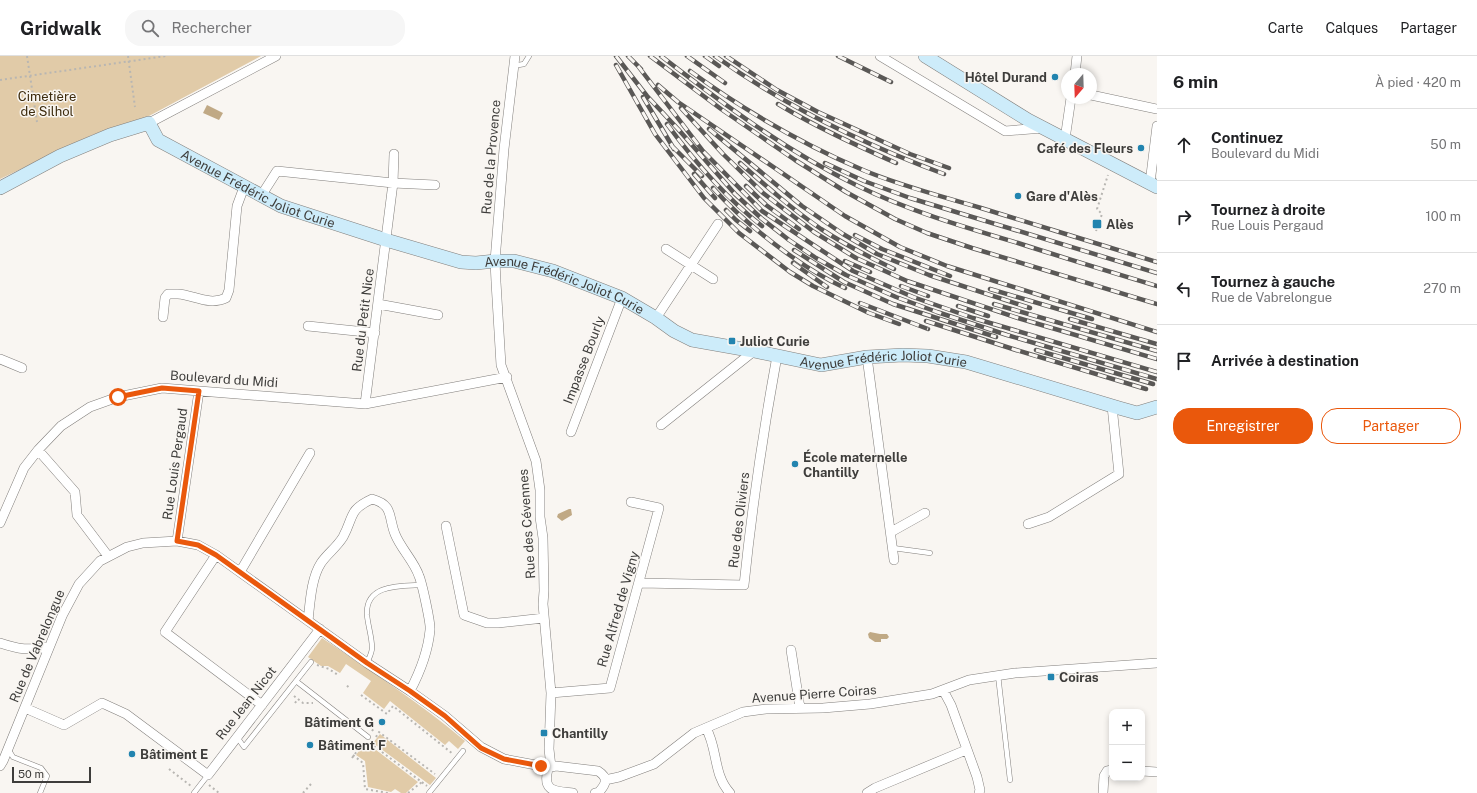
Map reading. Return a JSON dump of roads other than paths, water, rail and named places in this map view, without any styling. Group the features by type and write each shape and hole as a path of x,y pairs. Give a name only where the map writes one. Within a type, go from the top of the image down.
{"street":[{"path":"0,188 60,156 110,135 149,123 276,56"},
{"name":"Rue de la Provence","path":"495,261 507,118 515,56"},
{"path":"880,56 1005,131 1044,128"},
{"path":"925,56 1028,120 1154,185 1157,126"},
{"path":"1076,68 1077,56"},
{"path":"1097,95 1157,109"},
{"path":"1064,139 1070,104"},
{"name":"Avenue Frédéric Joliot Curie","path":"149,123 158,140 281,206 386,240 461,262 476,263 514,261 553,270 622,298 656,318 674,331 692,340 821,365 868,357 903,355 928,356 966,362 1137,413 1157,407"},
{"name":"Rue du Petit Nice","path":"365,404 393,183 394,154"},
{"path":"261,196 277,171 393,183 435,185"},
{"path":"163,317 165,298 168,294 178,294 212,302 220,301 226,298 229,290 237,206 244,187"},
{"path":"656,318 718,224"},
{"path":"666,249 714,279"},
{"name":"Rue des Cévennes","path":"495,261 501,365 536,461 540,490 540,518 544,546 544,618 551,693 549,749 550,768 546,783 550,791"},
{"name":"Impasse Bourly","path":"571,432 622,298"},
{"path":"378,304 438,315"},
{"path":"308,326 375,333"},
{"path":"661,425 754,351"},
{"name":"Rue des Oliviers","path":"640,583 744,585 752,506 763,430 777,356"},
{"path":"868,357 894,560"},
{"path":"0,359 22,368"},
{"name":"Boulevard du Midi","path":"0,523 24,468 38,450 61,426 90,407 118,397 162,388 365,404 507,378"},
{"name":"Rue Louis Pergaud","path":"177,541 199,391"},
{"path":"1028,524 1049,517 1119,474 1112,406"},
{"path":"38,450 75,492 77,515 108,556"},
{"path":"240,572 310,453"},
{"path":"308,621 312,589 320,564 342,538 353,512 362,504 372,499 381,502 389,512 394,533 419,576 431,629 422,668 410,691"},
{"name":"Rue Alfred de Vigny","path":"551,693 610,688 622,640 640,583 659,508 631,502"},
{"path":"891,532 925,513"},
{"path":"446,526 464,615 487,623 498,624 544,618"},
{"name":"Rue de Vabrelongue","path":"0,766 49,647 79,584 100,561 127,547 143,543 177,541 198,545 216,555 367,663 445,716 481,748 504,759 550,768 556,766 598,771 603,774 606,786"},
{"path":"216,555 164,632 262,705"},
{"name":"Rue Jean Nicot","path":"208,780 237,737 320,629"},
{"path":"0,642 16,648 28,650 49,647"},
{"path":"791,650 800,708"},
{"name":"Avenue Pierre Coiras","path":"606,786 619,777 654,764 694,733 743,712 766,709 823,708 870,704 932,694 969,680 1015,672 1157,663"},
{"path":"943,690 951,705 977,778 980,790 979,793"},
{"path":"25,708 64,725 102,703 126,714 208,780"},
{"path":"706,728 710,734 719,773 724,786 730,793"},
{"path":"867,793 875,788 966,750"},
{"path":"1103,793 1104,776 1109,771"},
{"path":"1145,771 1157,772"},
{"path":"595,793 599,792 606,786"},
{"path":"550,791 573,793"}],"lane":[{"path":"513,66 524,64 529,56"},
{"path":"893,548 930,553"},
{"path":"367,663 372,649 367,613 370,599 376,592 394,586 421,585"},
{"path":"237,737 244,747 311,662"},
{"path":"998,675 1010,780"},
{"path":"296,681 367,738"},
{"path":"8,749 13,757 41,768 44,771 47,776 40,793"},
{"path":"431,791 463,751"},
{"path":"194,793 208,780"}],"railway":[{"path":"616,56 647,96 735,194 761,218 789,240 816,258 846,275 896,297 937,312 1007,335 1157,379"},
{"path":"628,56 641,69"},
{"path":"650,56 721,109 795,160 846,192 895,219 927,233 972,248 1157,304"},
{"path":"661,56 708,92 781,143 832,173 877,195 957,225 1157,286"},
{"path":"687,56 725,83"},
{"path":"705,56 719,66"},
{"path":"715,56 769,91 854,137 944,174"},
{"path":"726,56 777,90 818,112 910,154 949,168"},
{"path":"838,56 891,82"},
{"path":"616,65 655,134 704,198 739,233 790,272 813,286 869,313 899,324"},
{"path":"638,66 703,151 762,211 853,271 913,297 973,318 1157,372"},
{"path":"690,71 752,113 817,149 877,176 1157,262"},
{"path":"658,85 678,102 845,216 900,247 947,266 1157,332"},
{"path":"643,97 674,149"},
{"path":"778,104 821,128 896,163"},
{"path":"681,108 723,154 763,193 814,232 856,258 907,281 1018,318 1157,359"},
{"path":"667,124 688,151 723,191 762,226"},
{"path":"709,129 802,206 843,234 877,254 929,275 1030,308"},
{"path":"671,145 702,176"},
{"path":"740,163 769,189 821,229 894,269"},
{"path":"825,163 864,181 910,198 1157,273"},
{"path":"694,174 715,198"},
{"path":"746,186 766,205 799,229"},
{"path":"713,188 741,216 774,244 810,269 845,288"},
{"path":"726,210 750,231"},
{"path":"855,235 882,249 950,276"},
{"path":"794,250 844,282 893,304 996,337"},
{"path":"845,261 870,272"},
{"path":"793,263 827,287"},
{"path":"901,286 928,296"},
{"path":"990,289 1092,319"},
{"path":"860,303 928,329"},
{"path":"994,304 1157,351"},
{"path":"958,306 988,316"},
{"path":"1070,319 1157,344"},
{"path":"926,321 1146,389"},
{"path":"1036,350 1153,384"}],"place":[{"name":"Hôtel Durand","path":"1055,77"},
{"name":"Café des Fleurs","path":"1141,148"},
{"name":"Gare d'Alès","path":"1018,196"},
{"name":"Alès","path":"1097,224"},
{"name":"Juliot Curie","path":"732,341"},
{"name":"École maternelle Chantilly","path":"795,464"},
{"name":"Coiras","path":"1051,677"},
{"name":"Bâtiment G","path":"382,722"},
{"name":"Chantilly","path":"544,733"},
{"name":"Bâtiment F","path":"310,745"},
{"name":"Bâtiment E","path":"132,754"}],"park label":[{"name":"Cimetière de Silhol","path":"47,104"}]}
